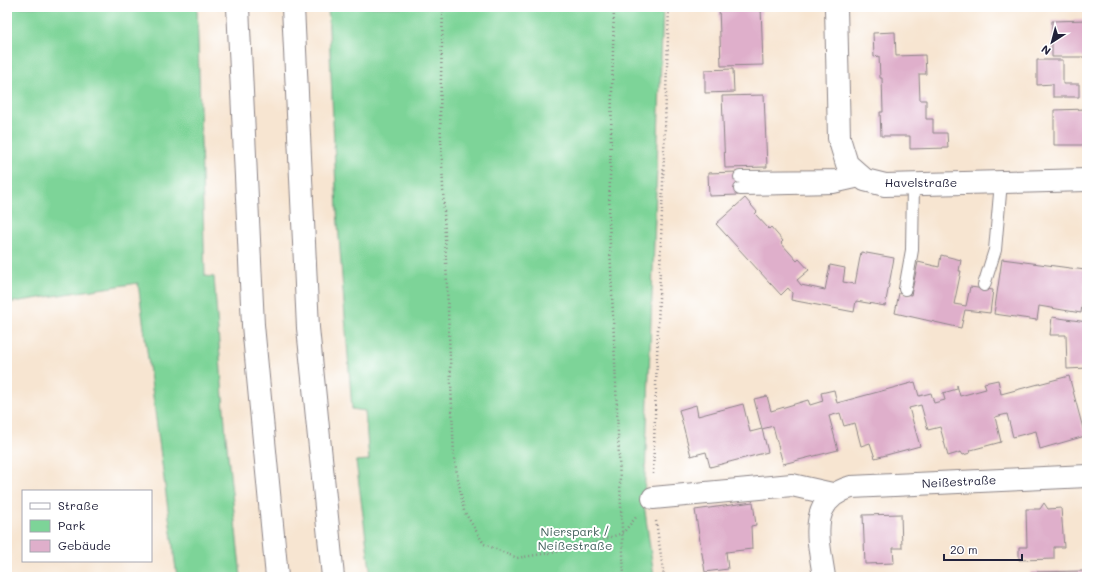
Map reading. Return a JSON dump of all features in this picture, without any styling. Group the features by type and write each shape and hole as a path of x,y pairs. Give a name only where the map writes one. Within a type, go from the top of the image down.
{"main road":[{"path":"238,7 253,325 277,577"},
{"path":"293,7 308,328 333,577"},
{"path":"836,7 840,138 847,164 862,178"},
{"name":"Havelstraße","path":"862,178 885,185 1087,180"},
{"name":"Neißestraße","path":"832,494 851,487 1087,476"},
{"path":"653,498 784,485 806,487 832,494 825,503 818,525 824,577"}],"lane":[{"path":"740,183 834,187 862,178"},
{"path":"984,285 995,250 1001,182"},
{"path":"905,289 912,250 913,184"}],"path":[{"path":"443,7 440,113 454,449 464,511 484,544 517,558 575,550 622,533 653,498"},
{"path":"614,7 609,220 624,577"},
{"path":"664,577 653,498 669,7"}],"green space":[{"path":"7,7 197,7 205,276 214,277 226,437 241,577 177,577 138,283 7,303"},
{"name":"Nierspark / Neißestraße","path":"328,7 663,7 644,504 654,577 371,577 356,461 369,460 365,411 352,409 337,211"}],"building":[{"path":"719,7 761,7 763,65 721,66"},
{"path":"1087,20 1087,57 1052,57 1052,21"},
{"path":"895,32 896,56 925,55 926,74 919,74 920,100 926,100 926,119 933,119 933,133 947,133 948,148 910,149 910,136 881,136 880,112 883,112 882,78 880,78 879,56 874,57 873,33"},
{"path":"1037,60 1063,60 1063,84 1079,84 1079,97 1053,97 1053,84 1037,85"},
{"path":"733,69 734,92 705,93 705,70"},
{"path":"764,95 767,167 725,168 722,96"},
{"path":"1087,109 1087,145 1054,145 1054,110"},
{"path":"737,172 738,195 709,196 708,173"},
{"path":"745,198 757,212 755,214 769,229 771,227 783,241 781,243 797,261 799,259 809,270 797,280 801,285 825,290 830,265 845,268 843,282 855,284 861,252 894,258 885,306 856,301 854,312 791,300 792,293 788,288 781,295 716,224"},
{"path":"941,255 961,260 959,271 961,271 954,304 966,306 970,287 993,290 990,313 965,310 961,328 895,313 899,293 911,295 918,262 939,267"},
{"path":"1002,259 1085,270 1087,269 1081,313 1039,306 1037,320 994,314"},
{"path":"1052,317 1087,322 1087,368 1067,369 1066,335 1050,335"},
{"path":"1069,376 1085,436 1040,449 1036,431 1013,437 1007,414 995,417 1001,442 971,450 970,453 963,455 961,452 948,456 940,427 928,430 921,405 909,408 920,446 875,458 870,443 861,446 855,423 844,426 840,413 829,416 838,450 783,464 773,426 762,429 754,399 767,396 771,411 808,400 810,405 823,401 821,393 834,390 837,403 915,382 919,396 931,393 934,403 945,400 943,393 957,389 957,385 960,396 986,389 984,383 998,380 1001,394"},
{"path":"743,404 750,432 762,429 768,452 710,467 706,452 691,456 679,410 696,405 698,416"},
{"path":"753,502 756,525 751,526 752,549 726,552 728,569 705,572 695,510"},
{"path":"1044,503 1048,509 1061,508 1064,547 1054,547 1054,559 1019,560 1019,547 1027,547 1026,509 1040,509"},
{"path":"901,514 902,548 893,548 894,563 865,564 863,515"},
{"path":"1084,571 1084,577 1031,577 1031,572"}]}
